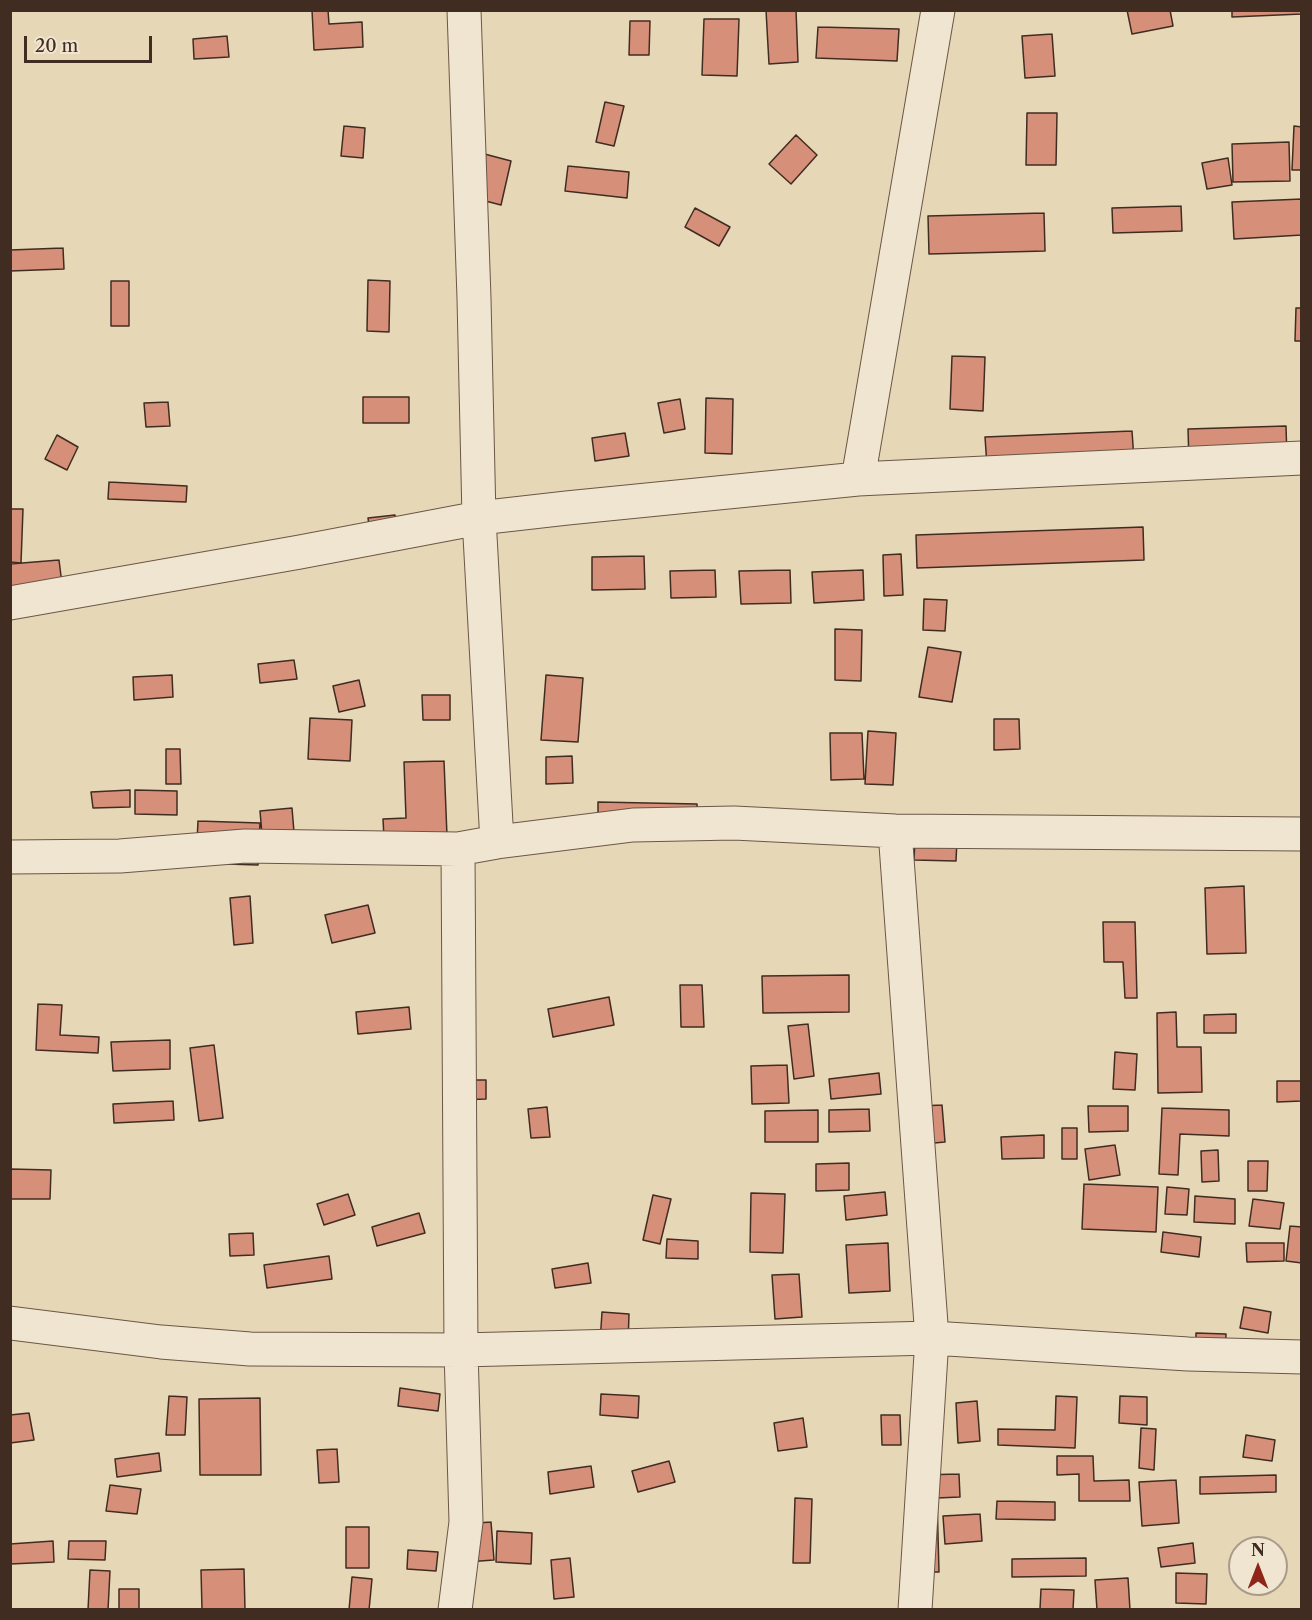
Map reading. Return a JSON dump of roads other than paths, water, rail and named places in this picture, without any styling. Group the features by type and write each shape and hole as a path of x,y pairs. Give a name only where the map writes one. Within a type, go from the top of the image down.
{"street":[{"path":"464,10 474,286 479,518 497,842"},
{"path":"858,479 938,10"},
{"path":"10,603 479,518 567,508 858,479 1302,458"},
{"path":"10,857 120,856 245,846 458,849 633,825 735,823 895,831 1302,834"},
{"path":"895,831 932,1338 915,1610"},
{"path":"455,1610 466,1522 461,1350 458,849"},
{"path":"10,1323 161,1342 250,1349 461,1350 932,1338 1188,1354 1302,1357"}]}
